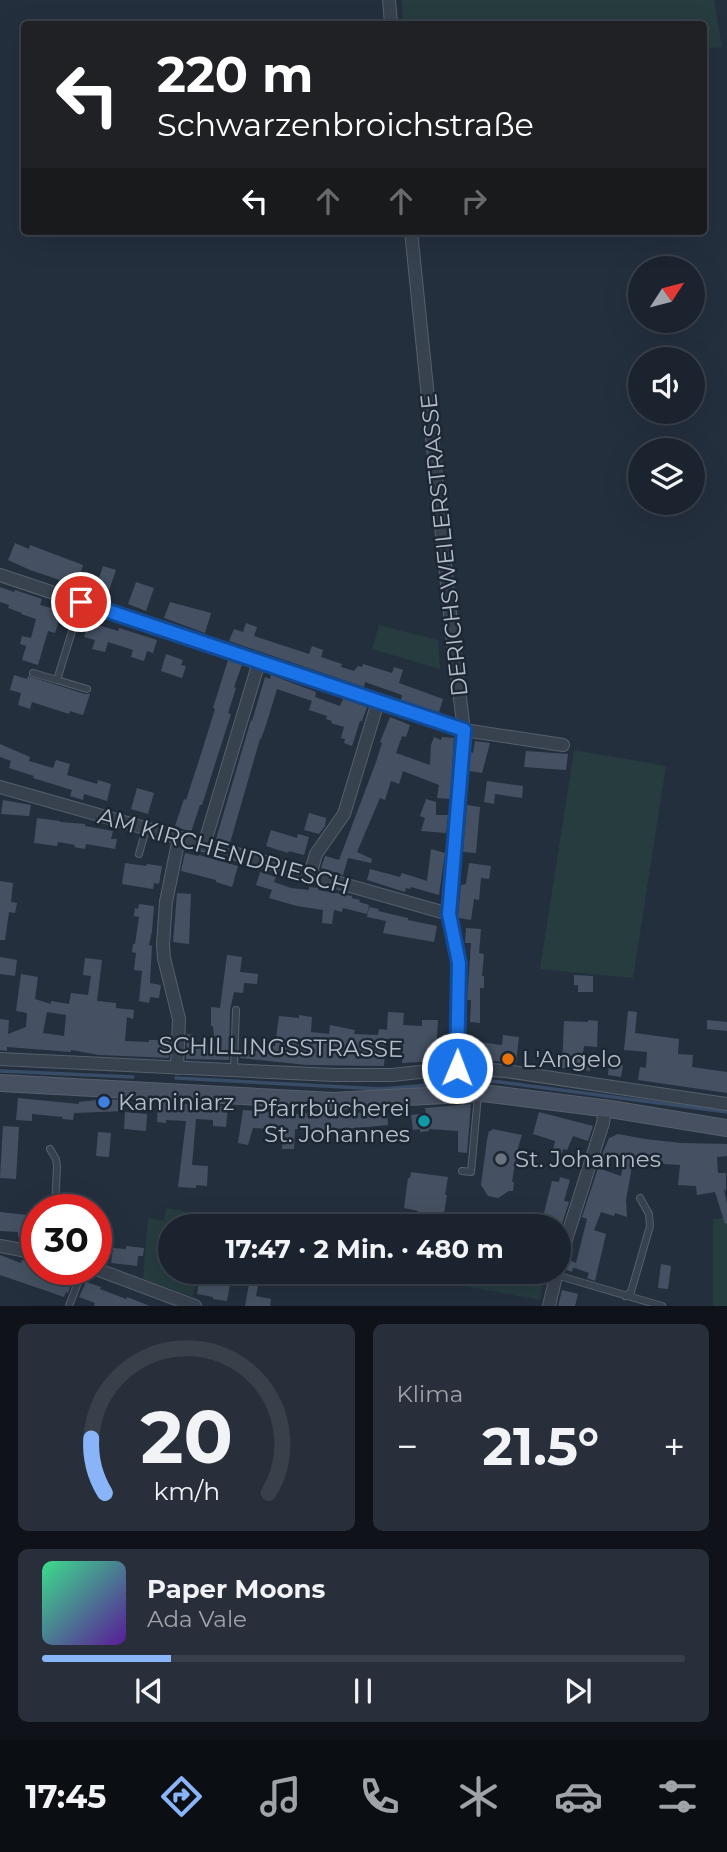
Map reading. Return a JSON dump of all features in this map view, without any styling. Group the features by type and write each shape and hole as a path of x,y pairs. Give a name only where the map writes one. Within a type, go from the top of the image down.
{"main road":[{"name":"SCHILLINGSSTRASSE","path":"0,1083 333,1101 479,1094 512,1096 727,1128"}],"street":[{"path":"389,0 391,21"},
{"name":"DERICHSWEILERSTRASSE","path":"411,235 464,730 449,914 459,963 457,1068"},
{"path":"0,575 464,730 563,745"},
{"path":"204,845 259,662"},
{"path":"310,875 316,854 344,814 378,702"},
{"name":"AM KIRCHENDRIESCH","path":"0,787 449,914"},
{"path":"177,1068 179,1019 163,944 166,902 179,838"},
{"name":"SCHILLINGSSTRASSE","path":"0,1059 334,1075 392,1075 457,1068 506,1071 727,1104"},
{"path":"571,1226 605,1109"},
{"path":"0,1245 21,1250"},
{"path":"112,1275 195,1306"},
{"path":"549,1306 554,1284"}],"lane":[{"path":"57,680 81,602"},
{"path":"33,673 87,689"},
{"path":"139,853 146,829"},
{"path":"234,1070 236,1010"},
{"path":"462,1171 471,1172 479,1094"},
{"path":"50,1149 57,1166 56,1194"},
{"path":"625,1296 631,1292 650,1226 649,1214 639,1198"},
{"path":"571,1276 662,1306"},
{"path":"69,1306 77,1285"}],"green space":[{"path":"402,0 714,0 722,47 707,49 707,21 403,21"},
{"path":"379,625 438,640 440,669 372,649"},
{"path":"574,750 666,766 633,978 540,969"},
{"path":"166,1208 200,1214 165,1214"},
{"path":"727,1217 727,1306 713,1306 713,1219"},
{"path":"148,1218 158,1220 158,1284 195,1284 193,1297 143,1279"},
{"path":"454,1284 543,1284 540,1300"}],"building":[{"path":"15,543 29,549 30,545 83,565 80,575 98,581 103,566 116,570 107,596 8,560"},
{"path":"136,582 154,588 146,611 128,604"},
{"path":"0,587 42,599 40,605 62,611 55,633 48,631 38,665 22,660 26,646 20,644 22,636 31,638 36,619 0,602"},
{"path":"170,602 211,613 205,633 164,618"},
{"path":"88,622 157,640 153,653 147,651 144,661 131,657 133,650 108,642 105,652 92,649 95,640 84,637"},
{"path":"246,623 257,627 254,636 309,654 312,646 323,650 321,657 354,671 363,664 392,673 394,667 403,670 399,683 443,699 439,712 401,700 402,695 365,682 364,687 229,641 234,629 243,632"},
{"path":"166,654 183,660 181,665 186,666 182,678 161,671"},
{"path":"228,660 242,665 228,713 231,714 191,832 175,826 202,751"},
{"path":"14,675 27,679 28,676 90,694 83,715 70,711 69,714 32,702 30,709 18,705 21,693 10,690"},
{"path":"271,675 316,692 315,697 340,706 343,699 367,707 352,746 344,743 345,739 341,738 344,727 331,723 332,721 326,719 327,716 309,710 312,701 277,689 230,843 216,839 265,677 270,679"},
{"path":"390,717 410,725 406,737 402,736 396,753 430,765 434,737 441,740 442,737 454,738 450,799 437,798 439,785 403,771 399,784 391,781 385,800 380,798 357,852 372,859 371,863 348,858 343,875 321,868 325,856 339,860"},
{"path":"475,741 490,743 482,773 469,771"},
{"path":"0,744 30,757 29,761 53,768 56,760 70,764 67,775 97,784 98,780 111,784 107,801 84,794 83,800 70,796 72,790 9,768 11,761 0,757"},
{"path":"526,751 568,754 566,770 524,767"},
{"path":"487,781 523,786 522,798 495,794 494,804 484,802"},
{"path":"137,788 154,793 148,814 131,809"},
{"path":"426,799 436,802 436,815 448,815 446,833 421,831 425,818 420,816"},
{"path":"3,800 31,805 29,816 1,814"},
{"path":"467,805 480,807 476,853 463,852"},
{"path":"309,813 326,818 325,826 319,834 304,830"},
{"path":"37,818 85,824 113,831 111,839 117,839 115,849 86,844 85,849 58,842 57,846 34,843"},
{"path":"271,830 297,838 298,834 309,837 304,855 266,846"},
{"path":"431,849 445,853 439,895 411,887 406,888 405,892 367,880 370,869 400,877 402,873 427,881"},
{"path":"185,853 238,866 232,887 181,871"},
{"path":"125,863 162,866 159,884 154,883 153,889 122,884"},
{"path":"469,863 491,866 489,879 481,878 479,900 474,899 471,920 458,916 461,885 466,884"},
{"path":"260,872 276,877 274,882 291,888 319,888 318,890 352,896 369,905 367,914 343,908 342,912 334,910 332,924 322,923 323,910 269,898 272,890 256,885"},
{"path":"0,881 13,883 11,902 17,903 15,913 9,912 5,940 0,940"},
{"path":"177,893 191,894 189,944 173,942"},
{"path":"139,904 154,906 149,945 152,946 150,983 161,985 159,998 150,997 149,1003 139,1001 142,971 134,970 136,953 132,952 139,917 134,916 135,908 138,909"},
{"path":"369,907 437,926 434,942 383,933 386,921 367,917"},
{"path":"466,928 481,929 479,953 484,954 484,988 480,988 480,1023 470,1022 471,1000 467,1000 471,943 465,943"},
{"path":"227,955 242,957 240,972 258,974 257,984 244,983 243,993 234,992 230,1010 229,1060 186,1059 187,1034 195,1035 195,1045 215,1045 211,1007 220,1008"},
{"path":"0,957 17,960 15,976 0,974"},
{"path":"85,958 102,960 97,1001 116,1003 116,1008 134,1010 133,1019 127,1017 125,1041 149,1042 159,1040 160,1037 169,1038 169,1058 99,1055 71,1050 7,1047 7,1051 0,1050 0,1019 9,1020 8,1034 26,1027 27,1013 16,1011 21,974 38,977 35,999 51,1004 51,1001 69,1004 71,993 88,995 91,976 83,975","holes":["47,1012 66,1015 64,1036 43,1033"]},
{"path":"574,975 593,976 593,992 578,992 578,985 574,985"},
{"path":"628,1011 637,1012 635,1033 679,1039 678,1054 693,1055 692,1067 727,1072 727,1093 638,1080 640,1067 646,1068 647,1052 624,1050"},
{"path":"388,1012 404,1013 403,1025 422,1026 422,1020 438,1020 437,1039 449,1039 448,1057 437,1057 437,1061 402,1063 403,1039 386,1039 384,1066 307,1065 240,1058 240,1050 263,1051 263,1046 275,1046 279,1016 312,1017 311,1032 329,1034 330,1025 355,1030 354,1034 378,1035 379,1029 387,1030"},
{"path":"707,1020 727,1022 727,1031 707,1029"},
{"path":"564,1021 598,1021 597,1047 584,1046 582,1059 591,1060 590,1071 562,1068"},
{"path":"503,1035 519,1037 516,1063 466,1058 466,1045 478,1045 478,1042 502,1045"},
{"path":"609,1063 623,1065 621,1077 608,1075"},
{"path":"18,1098 79,1104 105,1099 125,1100 125,1111 74,1113 73,1120 32,1114 32,1121 16,1120"},
{"path":"158,1102 228,1107 226,1127 213,1126 213,1120 196,1119 192,1165 208,1166 207,1186 178,1187 186,1121 157,1122"},
{"path":"471,1104 467,1153 458,1152 458,1131 413,1130 411,1115 426,1113 425,1108"},
{"path":"243,1110 296,1114 387,1111 388,1125 327,1130 295,1129 294,1149 282,1149 282,1130 253,1128 248,1145 238,1143"},
{"path":"125,1112 147,1114 146,1131 124,1129"},
{"path":"539,1112 593,1126 588,1141 573,1136 567,1150 563,1149 562,1153 553,1150 555,1141 533,1134"},
{"path":"3,1126 19,1127 16,1179 0,1178"},
{"name":"St. Johannes","path":"492,1129 522,1135 512,1182 513,1191 498,1198 488,1196 481,1185 487,1140"},
{"path":"98,1132 111,1133 109,1157 96,1156"},
{"path":"618,1134 681,1143 727,1144 727,1156 717,1157 718,1173 726,1173 724,1190 727,1223 725,1224 715,1192 697,1195 696,1186 678,1185 680,1165 652,1160 650,1163 633,1161 626,1200 627,1217 601,1212 594,1230 606,1234 595,1281 587,1278 589,1273 575,1268 571,1272 571,1261 576,1263 587,1219 582,1217 598,1168 621,1176 625,1155 601,1157 609,1138"},
{"path":"411,1172 448,1177 444,1213 417,1214 418,1211 404,1208"},
{"path":"560,1177 570,1180 564,1201 569,1202 565,1214 544,1214 552,1181 559,1182"},
{"path":"0,1212 21,1214 21,1237 18,1237 18,1232 0,1231"},
{"path":"126,1246 144,1248 143,1256 138,1256 137,1266 112,1263 113,1248 126,1249"},
{"path":"0,1255 21,1263 21,1282 0,1275"},
{"path":"661,1264 671,1266 668,1289 658,1288"},
{"path":"198,1284 230,1284 227,1301 197,1294"},
{"path":"249,1284 258,1286 256,1296 271,1299 270,1306 245,1306"},
{"path":"29,1285 71,1285 64,1297"},
{"path":"85,1285 95,1285 150,1306 94,1306 95,1303 79,1297"},
{"path":"562,1290 578,1294 575,1306 558,1306"}],"waterway":[{"path":"0,1071 133,1077"},
{"path":"176,1078 381,1089 466,1079 727,1112"}],"place":[{"name":"L'Angelo","path":"508,1059"},
{"name":"Kaminiarz","path":"104,1102"},
{"name":"Pfarrbücherei St. Johannes","path":"424,1121"},
{"name":"St. Johannes","path":"501,1159"}],"route":[{"path":"81,602 464,730 449,914 459,963 457,1068"}]}
